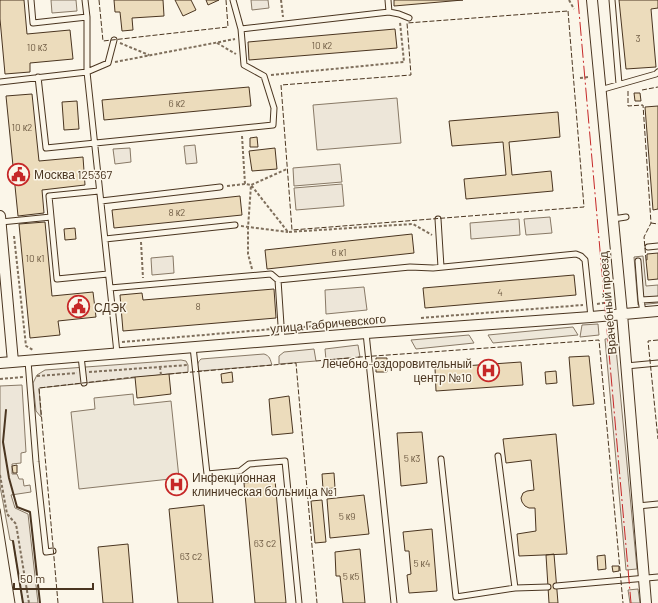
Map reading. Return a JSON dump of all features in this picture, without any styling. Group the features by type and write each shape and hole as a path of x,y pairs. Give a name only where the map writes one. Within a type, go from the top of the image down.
{"street":[{"name":"Врачебный проезд","path":"592,0 622,314 646,603"},
{"path":"0,219 13,362"},
{"name":"улица Габричевского","path":"0,363 658,311"}],"lane":[{"path":"31,0 33,23 87,17"},
{"path":"85,0 87,17 87,72 117,353"},
{"path":"38,77 46,148 273,125 274,108 264,76 244,65 241,29 233,0"},
{"path":"388,0 389,12"},
{"path":"612,0 619,84"},
{"path":"241,29 389,12 409,18"},
{"path":"0,82 87,72 108,63 114,40"},
{"path":"600,90 656,74 658,72"},
{"path":"100,201 220,187"},
{"path":"99,191 49,196 57,279 108,274"},
{"path":"0,219 51,217"},
{"path":"612,219 626,217"},
{"path":"438,218 441,267"},
{"path":"104,239 235,225"},
{"path":"648,247 658,246"},
{"path":"278,280 410,267 433,268 576,254 585,260 591,317"},
{"path":"638,261 643,312"},
{"path":"110,288 271,274 278,280 282,340"},
{"path":"641,300 658,299"},
{"path":"366,333 394,603"},
{"path":"193,347 207,474 240,471 250,464 286,461 299,603"},
{"path":"81,356 84,383"},
{"path":"28,361 36,462 46,552 53,551"},
{"path":"626,366 658,363"},
{"path":"498,456 515,588"},
{"path":"440,459 456,600 515,588 548,587"},
{"path":"638,506 658,504"},
{"path":"556,586 658,577"}],"path":[{"path":"281,0 284,24"},
{"path":"569,0 574,8"},
{"path":"264,76 404,62 399,14"},
{"path":"108,63 241,38"},
{"path":"114,40 150,55"},
{"path":"217,42 243,59"},
{"path":"580,78 592,77"},
{"path":"241,128 245,184"},
{"path":"220,187 245,184 251,185 287,169"},
{"path":"251,185 248,254 254,276"},
{"path":"251,185 288,232"},
{"path":"235,225 248,228 288,232 413,224 440,240"},
{"path":"140,235 144,285"},
{"path":"14,236 26,346 36,351"},
{"path":"0,379 195,364"},
{"path":"160,367 161,375"},
{"path":"0,475 7,514 16,524 29,603"}],"shaded area":[{"path":"51,0 76,0 77,11 52,13"},
{"path":"251,0 268,0 269,8 252,10"},
{"path":"397,98 401,143 317,150 313,105"},
{"path":"195,145 197,163 186,164 184,146"},
{"path":"130,148 131,162 115,164 113,149"},
{"path":"340,164 342,182 294,186 293,168"},
{"path":"342,184 344,206 296,210 294,188"},
{"path":"550,217 552,233 526,235 524,219"},
{"path":"519,219 520,235 471,239 470,223"},
{"path":"173,256 174,273 152,275 151,258"},
{"path":"643,256 646,286 658,285 658,303 638,305 634,257"},
{"path":"364,287 367,310 326,314 325,290"},
{"path":"598,324 599,335 580,337 582,325"},
{"path":"573,327 578,335 493,343 488,335"},
{"path":"469,335 474,343 416,349 411,340"},
{"path":"615,338 637,569 626,570 605,339"},
{"path":"358,345 360,357 326,360 325,349"},
{"path":"314,349 316,361 279,364 279,356 284,352"},
{"path":"264,354 269,357 272,365 199,371 198,367 198,363 201,359"},
{"path":"181,360 186,361 188,365 188,372 39,388 41,417 36,411 33,383 37,375 45,370"},
{"path":"22,385 26,452 21,453 21,463 12,464 12,474 17,474 19,479 23,479 24,486 30,485 31,492 11,495 15,508 28,514 38,603 23,603 13,541 10,540 0,486 0,386"},
{"path":"133,394 134,405 171,401 179,478 79,489 71,412 95,409 94,398"},
{"path":"638,589 640,603 630,603 628,590"}],"building":[{"path":"0,0 24,0 27,34 70,30 73,59 30,63 30,72 5,74 0,19"},
{"path":"114,0 163,0 164,16 132,18 133,30 122,31 120,12 115,12"},
{"path":"175,0 191,0 196,10 183,16"},
{"path":"206,0 219,0 208,5"},
{"path":"394,0 463,0 394,6"},
{"path":"619,0 658,0 658,8 651,9 656,67 626,69"},
{"path":"395,29 397,48 249,60 248,42"},
{"path":"249,87 251,106 104,120 102,100"},
{"path":"634,93 640,93 641,101 635,101"},
{"path":"32,94 39,161 83,157 85,185 42,190 44,213 18,216 6,96"},
{"path":"77,101 79,129 64,130 62,102"},
{"path":"658,106 658,209 653,210 645,107"},
{"path":"558,112 560,137 509,142 512,175 551,171 553,191 466,199 464,179 506,175 503,142 452,146 449,121"},
{"path":"257,137 258,147 250,147 250,138"},
{"path":"275,148 277,169 252,171 249,151"},
{"path":"240,196 242,215 114,228 112,210"},
{"path":"45,222 52,296 93,292 96,317 58,321 60,335 30,338 19,224"},
{"path":"75,228 76,239 65,240 64,229"},
{"path":"412,234 414,253 267,269 265,250"},
{"path":"658,253 658,279 648,280 646,260 647,254"},
{"path":"574,275 576,295 425,308 423,288"},
{"path":"274,289 276,318 123,331 120,295 142,293 143,300"},
{"path":"589,356 594,404 573,406 569,357"},
{"path":"376,358 387,358 387,372 376,372"},
{"path":"521,362 523,385 436,391 435,368"},
{"path":"556,371 557,383 546,384 545,372"},
{"path":"232,372 233,382 222,383 221,374"},
{"path":"169,374 171,394 137,398 135,377"},
{"path":"289,396 293,433 272,435 269,399"},
{"path":"422,432 427,483 401,486 397,433"},
{"path":"556,434 567,554 519,556 517,534 536,531 535,508 525,506 521,498 523,493 534,490 531,460 506,463 503,439"},
{"path":"17,465 17,473 13,473 12,466"},
{"path":"334,473 335,488 323,489 322,474"},
{"path":"275,480 286,603 255,603 244,483"},
{"path":"364,495 369,534 330,538 327,499"},
{"path":"322,500 326,542 315,543 311,501"},
{"path":"204,505 213,603 178,603 169,509"},
{"path":"432,529 437,591 409,593 407,575 411,574 409,551 405,551 403,532"},
{"path":"128,544 133,603 103,603 98,547"},
{"path":"360,549 365,603 343,603 340,576 336,576 335,552"},
{"path":"554,554 558,603 549,603 546,555"},
{"path":"605,555 606,569 598,570 597,556"},
{"path":"612,566 619,566 619,571 613,572"}],"tram line":[{"path":"0,509 15,603"}],"fence":[{"path":"99,0 103,41 228,27 226,0"},
{"path":"568,11 584,207 292,230 281,85 411,75 407,23 568,11"},
{"path":"642,90 658,87"},
{"path":"628,91 628,106 643,105 651,223 644,237 646,260"},
{"path":"651,223 658,224"},
{"path":"316,361 599,340 623,603"},
{"path":"658,340 648,341 658,439"},
{"path":"169,374 296,363 317,603"},
{"path":"58,603 39,388 135,377"}],"wall":[{"path":"6,410 3,442 9,478 17,507 30,512 40,603"},
{"path":"13,541 23,603"}],"power":[{"path":"578,0 631,603"}],"place":[{"name":"Москва 125367","path":"18,174"},
{"name":"СДЭК","path":"78,307"},
{"name":"Лечебно-оздоровительный центр №10","path":"488,370"},
{"name":"Инфекционная клиническая больница №1","path":"177,484"}]}
